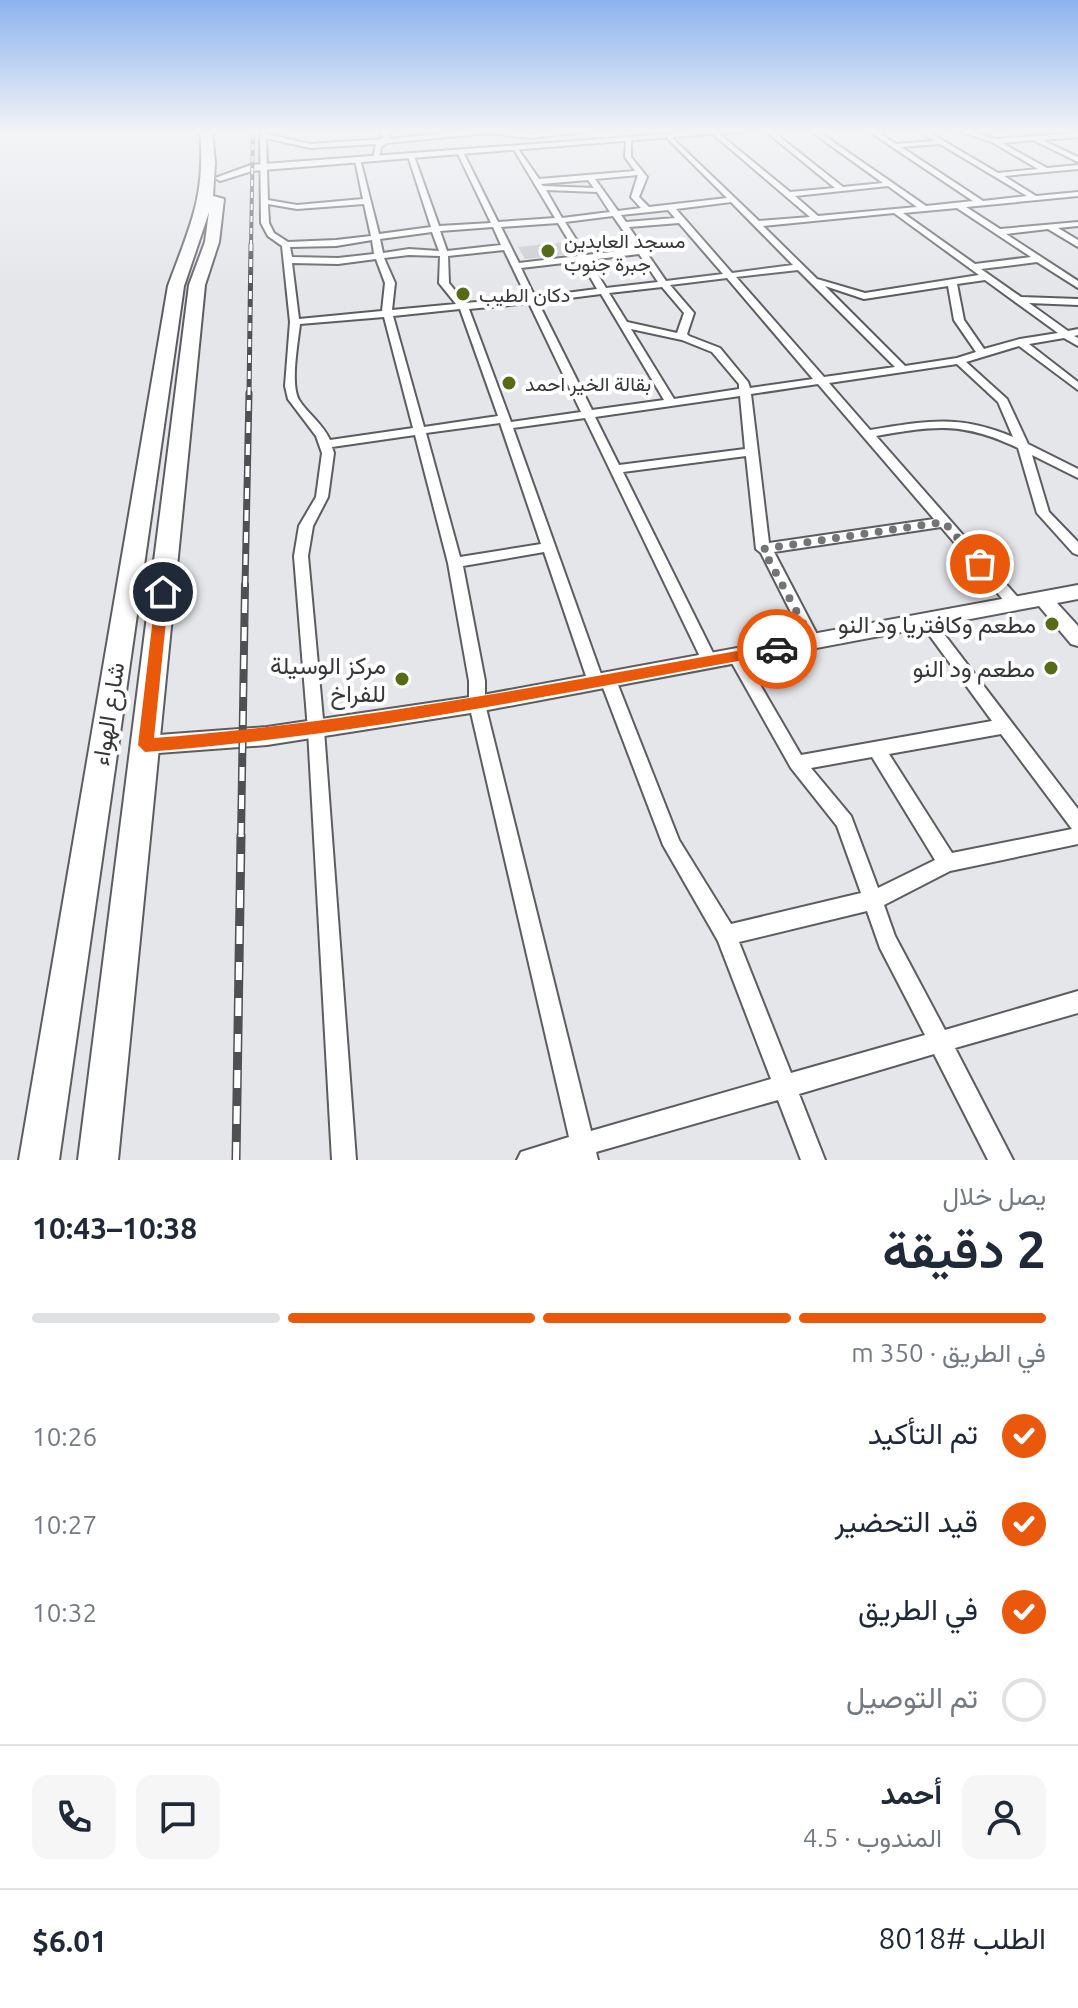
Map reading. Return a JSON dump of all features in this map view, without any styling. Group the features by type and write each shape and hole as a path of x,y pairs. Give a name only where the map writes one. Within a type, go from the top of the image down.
{"highway":[{"name":"شارع الهواء","path":"39,1160 176,286 206,201 207,184"},
{"name":"شارع الهواء","path":"98,1160 197,285 212,242 219,184"}],"street":[{"path":"260,184 267,229 286,245 336,243 376,235 494,223 562,220 732,200"},
{"path":"363,184 379,255 390,283 387,311 455,563 477,681 477,704 585,1152"},
{"path":"420,184 444,254 444,283 458,298 481,353 549,547 602,681 672,845 726,935 813,1160"},
{"path":"475,184 709,661"},
{"path":"537,185 543,184"},
{"path":"594,184 665,285 689,313 682,334 685,338"},
{"path":"638,184 635,197 645,208"},
{"path":"716,184 902,368"},
{"path":"774,184 816,218"},
{"path":"835,184 841,189"},
{"path":"787,195 889,184"},
{"path":"890,184 924,208"},
{"path":"952,184 981,203"},
{"path":"1011,184 1035,198"},
{"path":"537,185 598,190"},
{"path":"537,185 562,220 671,402"},
{"path":"756,224 1078,194"},
{"path":"1061,195 1078,205"},
{"path":"263,201 297,207 367,201"},
{"path":"958,205 1078,285"},
{"path":"670,207 1016,605"},
{"path":"896,211 1019,300 1072,333 1078,343"},
{"path":"624,225 681,220"},
{"path":"998,232 1078,224"},
{"path":"1050,227 1078,244"},
{"path":"286,245 295,322 289,373 293,399 327,444 327,473 322,497 306,526 301,556 316,730 344,1160"},
{"path":"287,260 338,261 379,255 444,254 508,247"},
{"path":"518,266 641,251"},
{"path":"973,267 1038,259"},
{"path":"295,322 387,311 531,300 798,267"},
{"path":"1063,275 1078,273"},
{"path":"814,280 864,296 986,277"},
{"path":"952,282 959,320 981,352"},
{"path":"1019,300 1078,302"},
{"path":"626,325 685,338 723,356 740,377 745,391 753,452 756,518 763,549 813,642"},
{"path":"327,444 417,431 590,414 959,361 1020,342 1072,333"},
{"path":"1020,342 1078,387"},
{"path":"959,361 1003,401 1024,449 1043,513 1078,550"},
{"path":"868,434 945,423 982,430 1078,474"},
{"path":"616,469 753,452"},
{"path":"763,549 944,522"},
{"path":"455,563 549,547"},
{"path":"145,745 316,730 477,704 1078,592"},
{"path":"1044,600 1078,639"},
{"path":"926,621 1078,823"},
{"path":"736,656 797,763 845,822 887,941 1001,1160"},
{"path":"797,763 1005,726"},
{"path":"876,748 948,863"},
{"path":"726,935 873,900 948,863 1078,836"},
{"path":"529,1160 585,1152 784,1085 1078,1002"}],"building":[{"name":"مسجد العابدين جبرة جنوب","path":"566,242 573,254 525,259 518,247"}],"railway":[{"path":"251,246 252,184"},
{"path":"249,395 251,244"},
{"path":"245,587 249,393"},
{"path":"241,837 245,585"},
{"path":"236,1160 241,835"}],"way so far":[{"path":"777,649 813,642 763,549 944,522 980,564"}],"place":[{"name":"مسجد العابدين جبرة جنوب","path":"548,251"},
{"name":"دكان الطيب","path":"463,294"},
{"name":"بقالة الخير احمد","path":"509,383"},
{"name":"مطعم وكافتريا ود النو","path":"1052,624"},
{"name":"مطعم ود النو","path":"1051,668"},
{"name":"مركز الوسيلة للفراخ","path":"402,679"}],"route":[{"path":"163,592 145,745 229,740 356,724 777,649"}]}
